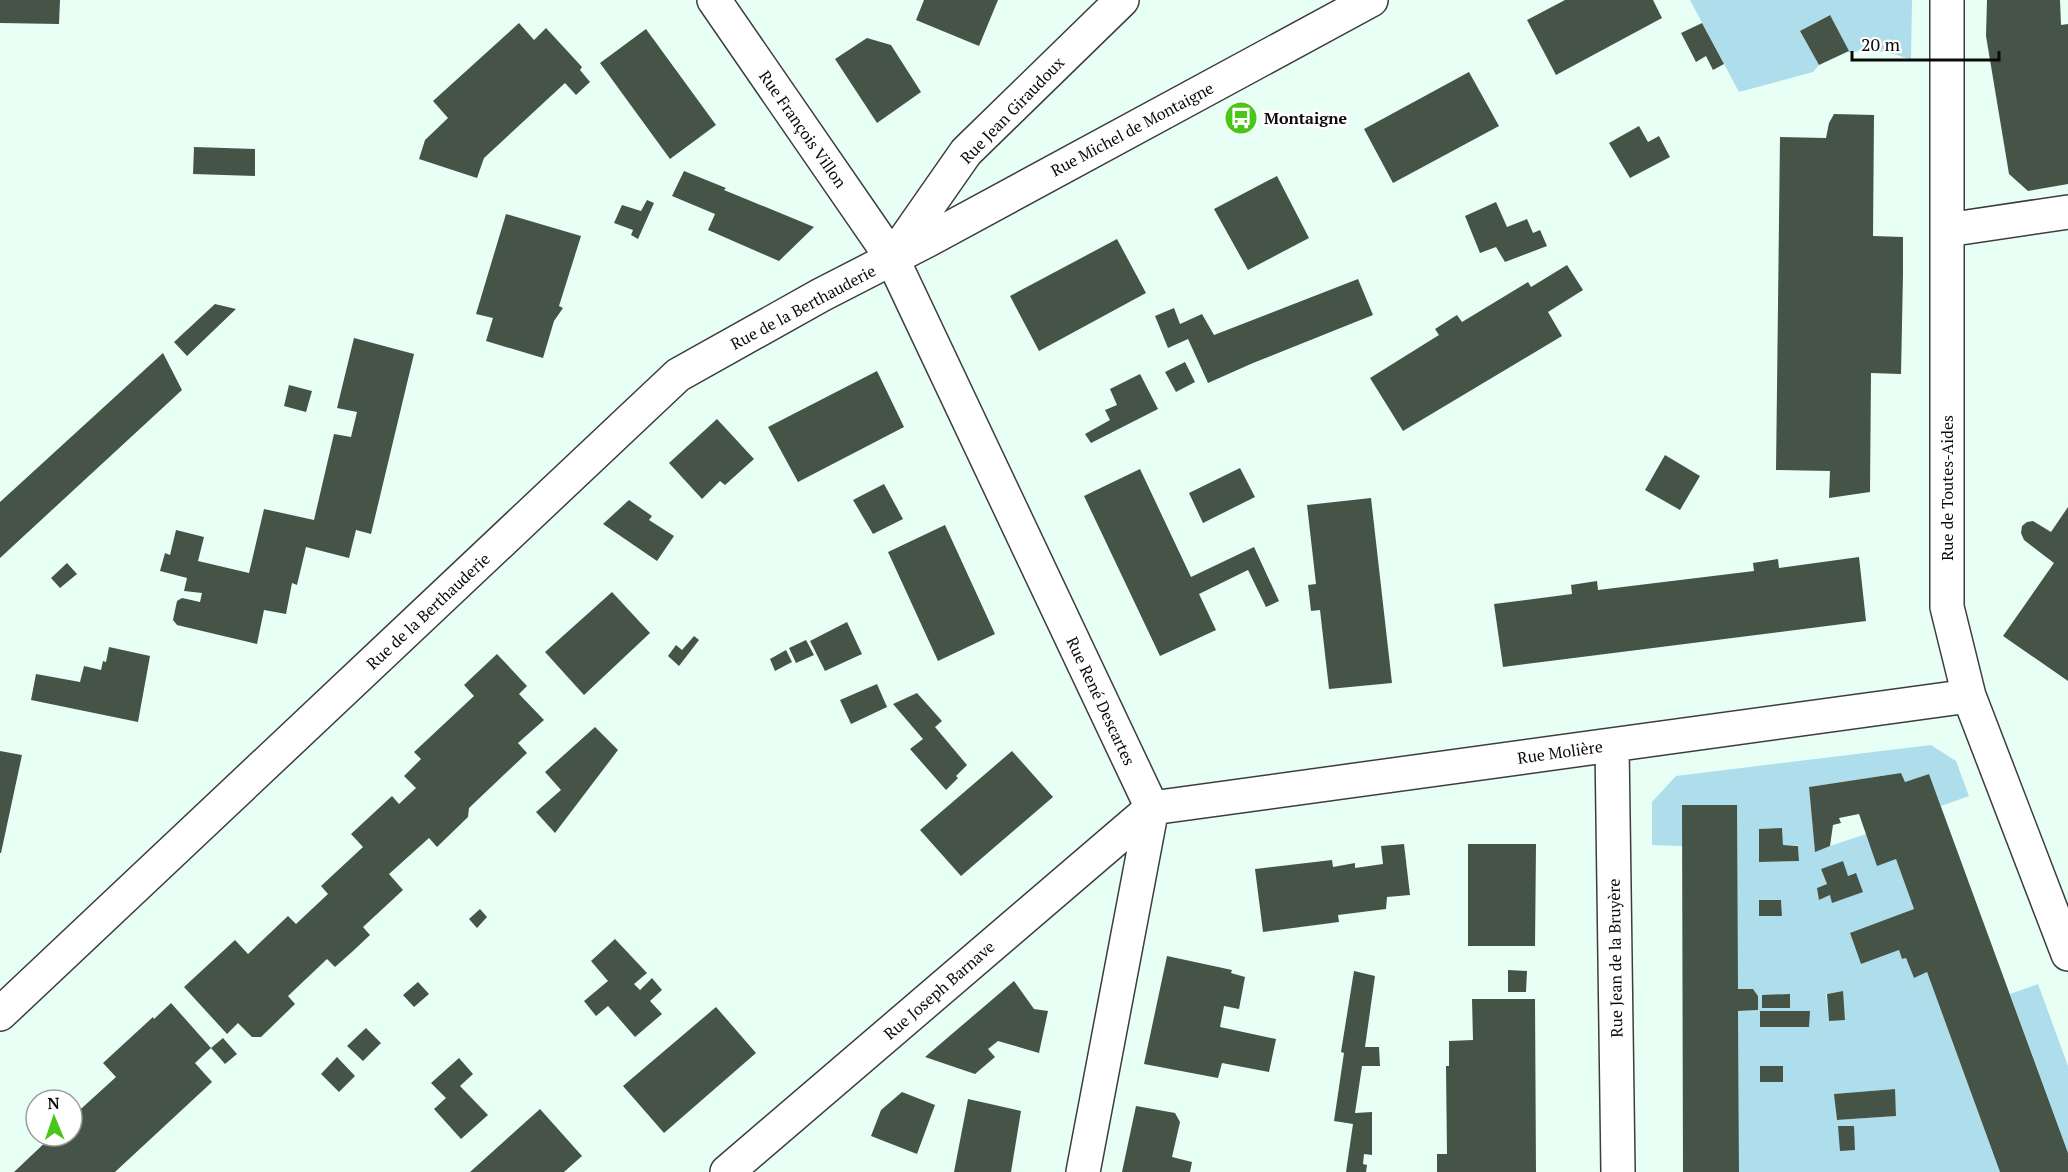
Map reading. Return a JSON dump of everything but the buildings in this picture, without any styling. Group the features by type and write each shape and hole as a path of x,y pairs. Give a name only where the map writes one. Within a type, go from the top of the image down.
{"street":[{"name":"Rue François Villon","path":"714,0 892,258"},
{"name":"Rue Jean Giraudoux","path":"892,258 966,152 1122,0"},
{"name":"Rue Michel de Montaigne","path":"892,258 1371,0"},
{"name":"Rue de Toutes-Aides","path":"1947,0 1947,607 1969,696 2068,954"},
{"path":"1947,230 2068,212"},
{"name":"Rue René Descartes","path":"892,258 1152,808"},
{"name":"Rue de la Berthauderie","path":"0,1014 678,375 892,258"},
{"name":"Rue Molière","path":"1152,808 1969,696"},
{"name":"Rue Jean de la Bruyère","path":"1612,745 1618,1172"},
{"path":"1083,1172 1152,808"},
{"name":"Rue Joseph Barnave","path":"727,1172 1152,808"}],"shaded area":[{"path":"1690,0 1912,0 1911,60 1881,52 1849,53 1829,15 1800,31 1819,65 1813,72 1739,92"},
{"path":"1931,745 1956,761 1969,796 1941,806 1929,774 1905,782 1901,773 1809,787 1815,851 1866,834 1896,859 1914,909 1850,934 1861,964 1899,950 1902,959 1906,958 1914,978 1927,972 2000,1172 1739,1172 1738,1011 1758,1010 1758,996 1753,989 1738,989 1682,846 1652,845 1652,802 1676,776","holes":["1782,828 1783,845 1798,845 1799,861 1759,862 1760,829","1842,862 1848,876 1855,873 1830,895 1819,900 1818,888 1827,884 1821,869","1759,900 1781,900 1782,916 1759,916","1842,991 1845,1019 1829,1021 1826,994","1760,1011 1809,1011 1809,1027 1760,1027","1894,1089 1896,1116 1837,1120 1835,1094"]},
{"path":"2038,984 2068,1066 2068,1153 2010,994"}],"place":[{"name":"Montaigne","path":"1241,118"}]}
